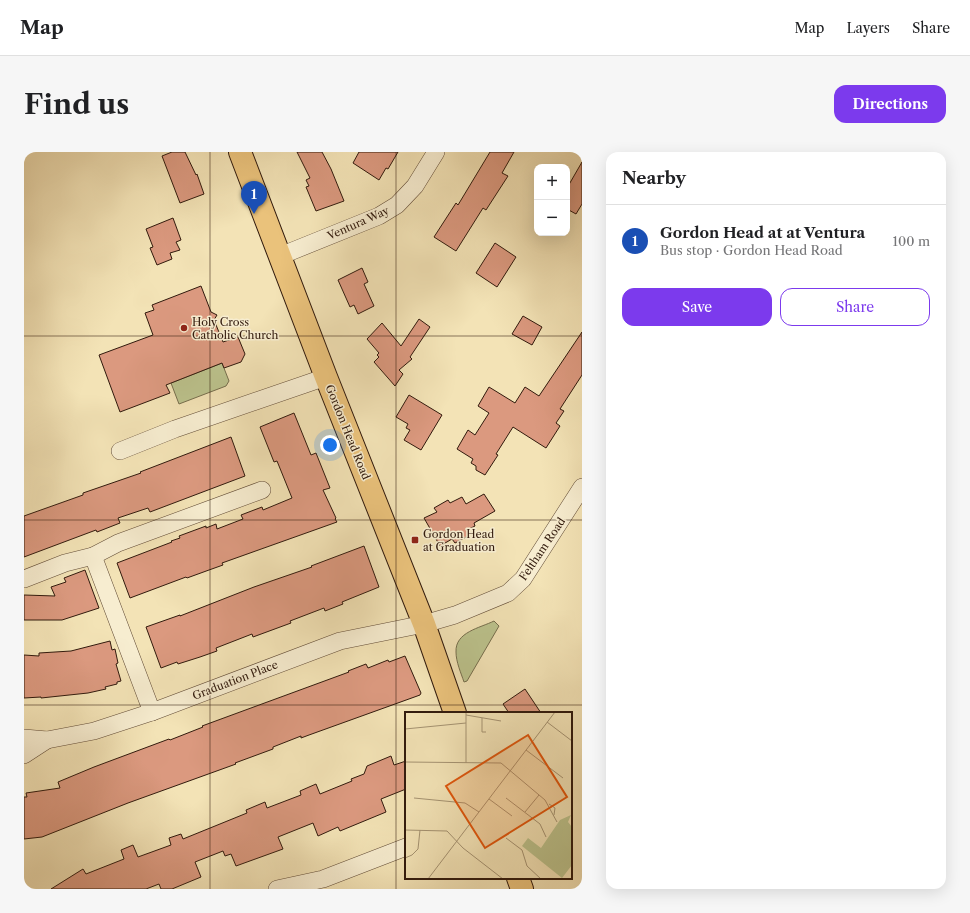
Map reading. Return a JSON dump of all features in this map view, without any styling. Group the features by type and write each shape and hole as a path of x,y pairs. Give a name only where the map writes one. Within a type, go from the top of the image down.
{"main road":[{"name":"Gordon Head Road","path":"240,152 326,377 424,624 455,712"},
{"path":"518,879 522,889"}],"street":[{"name":"Ventura Way","path":"280,256 379,216 397,205 415,186 436,152"},
{"path":"120,451 175,429 326,377"},
{"name":"Feltham Road","path":"424,624 455,615 508,593 523,579 582,487"},
{"path":"24,579 65,563 93,556 118,543 262,490"},
{"path":"93,556 152,712"},
{"name":"Graduation Place","path":"24,738 47,740 94,731 152,712 340,641 424,624"},
{"name":"Graduation Place","path":"24,755 47,740"},
{"path":"276,889 323,878 405,847"}],"green space":[{"path":"222,363 229,381 226,386 179,404 171,383"},
{"path":"494,621 499,626 467,681 464,682 457,660 457,645 464,635"}],"building":[{"path":"172,152 185,152 196,175 197,174 204,194 180,203 162,156"},
{"path":"297,152 322,152 331,169 344,201 316,211 306,187 309,186 306,180 310,178"},
{"path":"359,152 398,152 388,169 386,168 379,180 353,163"},
{"path":"490,152 514,152 502,173 508,176 486,210 483,208 456,251 434,237 456,203 458,205"},
{"path":"582,162 582,204 576,214 570,211 570,183"},
{"path":"173,218 181,240 176,242 180,250 170,253 172,259 157,265 150,248 153,247 146,229"},
{"path":"495,243 516,257 497,287 476,273"},
{"path":"362,268 368,282 364,284 374,306 358,314 354,305 350,307 338,280"},
{"name":"Holy Cross Catholic Church","path":"201,286 211,312 217,315 214,320 223,342 238,337 245,354 241,362 224,368 222,363 166,385 170,393 120,412 99,355 153,335 145,313 154,310 152,305"},
{"path":"523,316 542,327 532,345 512,334"},
{"path":"419,319 430,327 410,357 412,359 399,370 403,374 395,386 374,362 379,357 377,355 379,353 367,339 382,323 401,346"},
{"path":"582,332 582,375 560,409 564,411 556,423 560,426 546,448 513,427 485,475 476,470 476,466 471,463 473,459 457,449 468,430 475,435 489,413 478,406 489,387 515,403 525,387 539,396"},
{"path":"409,395 442,415 421,450 404,440 410,430 406,428 408,424 396,417"},
{"path":"294,413 311,455 316,453 330,488 323,490 337,522 130,598 117,563 172,542 171,541 180,538 179,536 216,524 217,529 243,519 241,515 262,507 263,510 292,498 277,461 274,462 260,427"},
{"path":"231,437 245,476 150,512 148,508 118,518 120,523 97,532 96,530 24,557 24,516 83,495 83,493 141,473 140,472"},
{"path":"484,494 495,511 474,523 475,526 467,530 470,535 455,543 452,539 440,546 424,518 437,512 434,508 448,500 450,503 462,497 466,504"},
{"path":"364,546 379,587 342,602 343,604 325,611 324,608 290,621 291,623 253,637 252,634 216,648 217,651 161,668 146,627 180,616 254,587 312,567 311,566"},
{"path":"85,570 99,608 62,620 24,620 24,595 55,596 51,587 66,582 64,578"},
{"path":"110,641 112,650 115,649 118,663 116,664 121,681 117,682 117,684 105,687 106,689 88,693 41,698 24,698 24,655 39,656 39,653 71,651"},
{"path":"405,656 421,693 420,695 301,738 301,736 273,747 273,749 235,763 236,764 128,803 42,837 24,839 24,797 27,797 26,793 60,788 58,782 94,767 169,739 170,740 203,727 202,726 349,672 348,671 366,664 368,668 388,660 389,662"},
{"path":"525,689 540,712 508,712 503,704"},
{"path":"391,756 394,765 405,761 405,789 381,799 386,812 340,831 338,827 318,836 313,823 278,837 283,849 236,866 231,854 225,856 223,851 195,862 201,877 172,889 161,889 159,884 146,889 51,889 83,869 86,874 124,859 121,850 133,845 138,857 171,845 169,838 181,834 183,839 247,813 246,810 265,802 267,808 301,795 300,791 316,784 320,794 352,781 351,779 364,774 367,766"}],"place":[{"name":"Gordon Head at at Ventura","path":"254,214"},
{"name":"Holy Cross Catholic Church","path":"184,328"},
{"name":"Gordon Head at Graduation","path":"415,540"}]}
